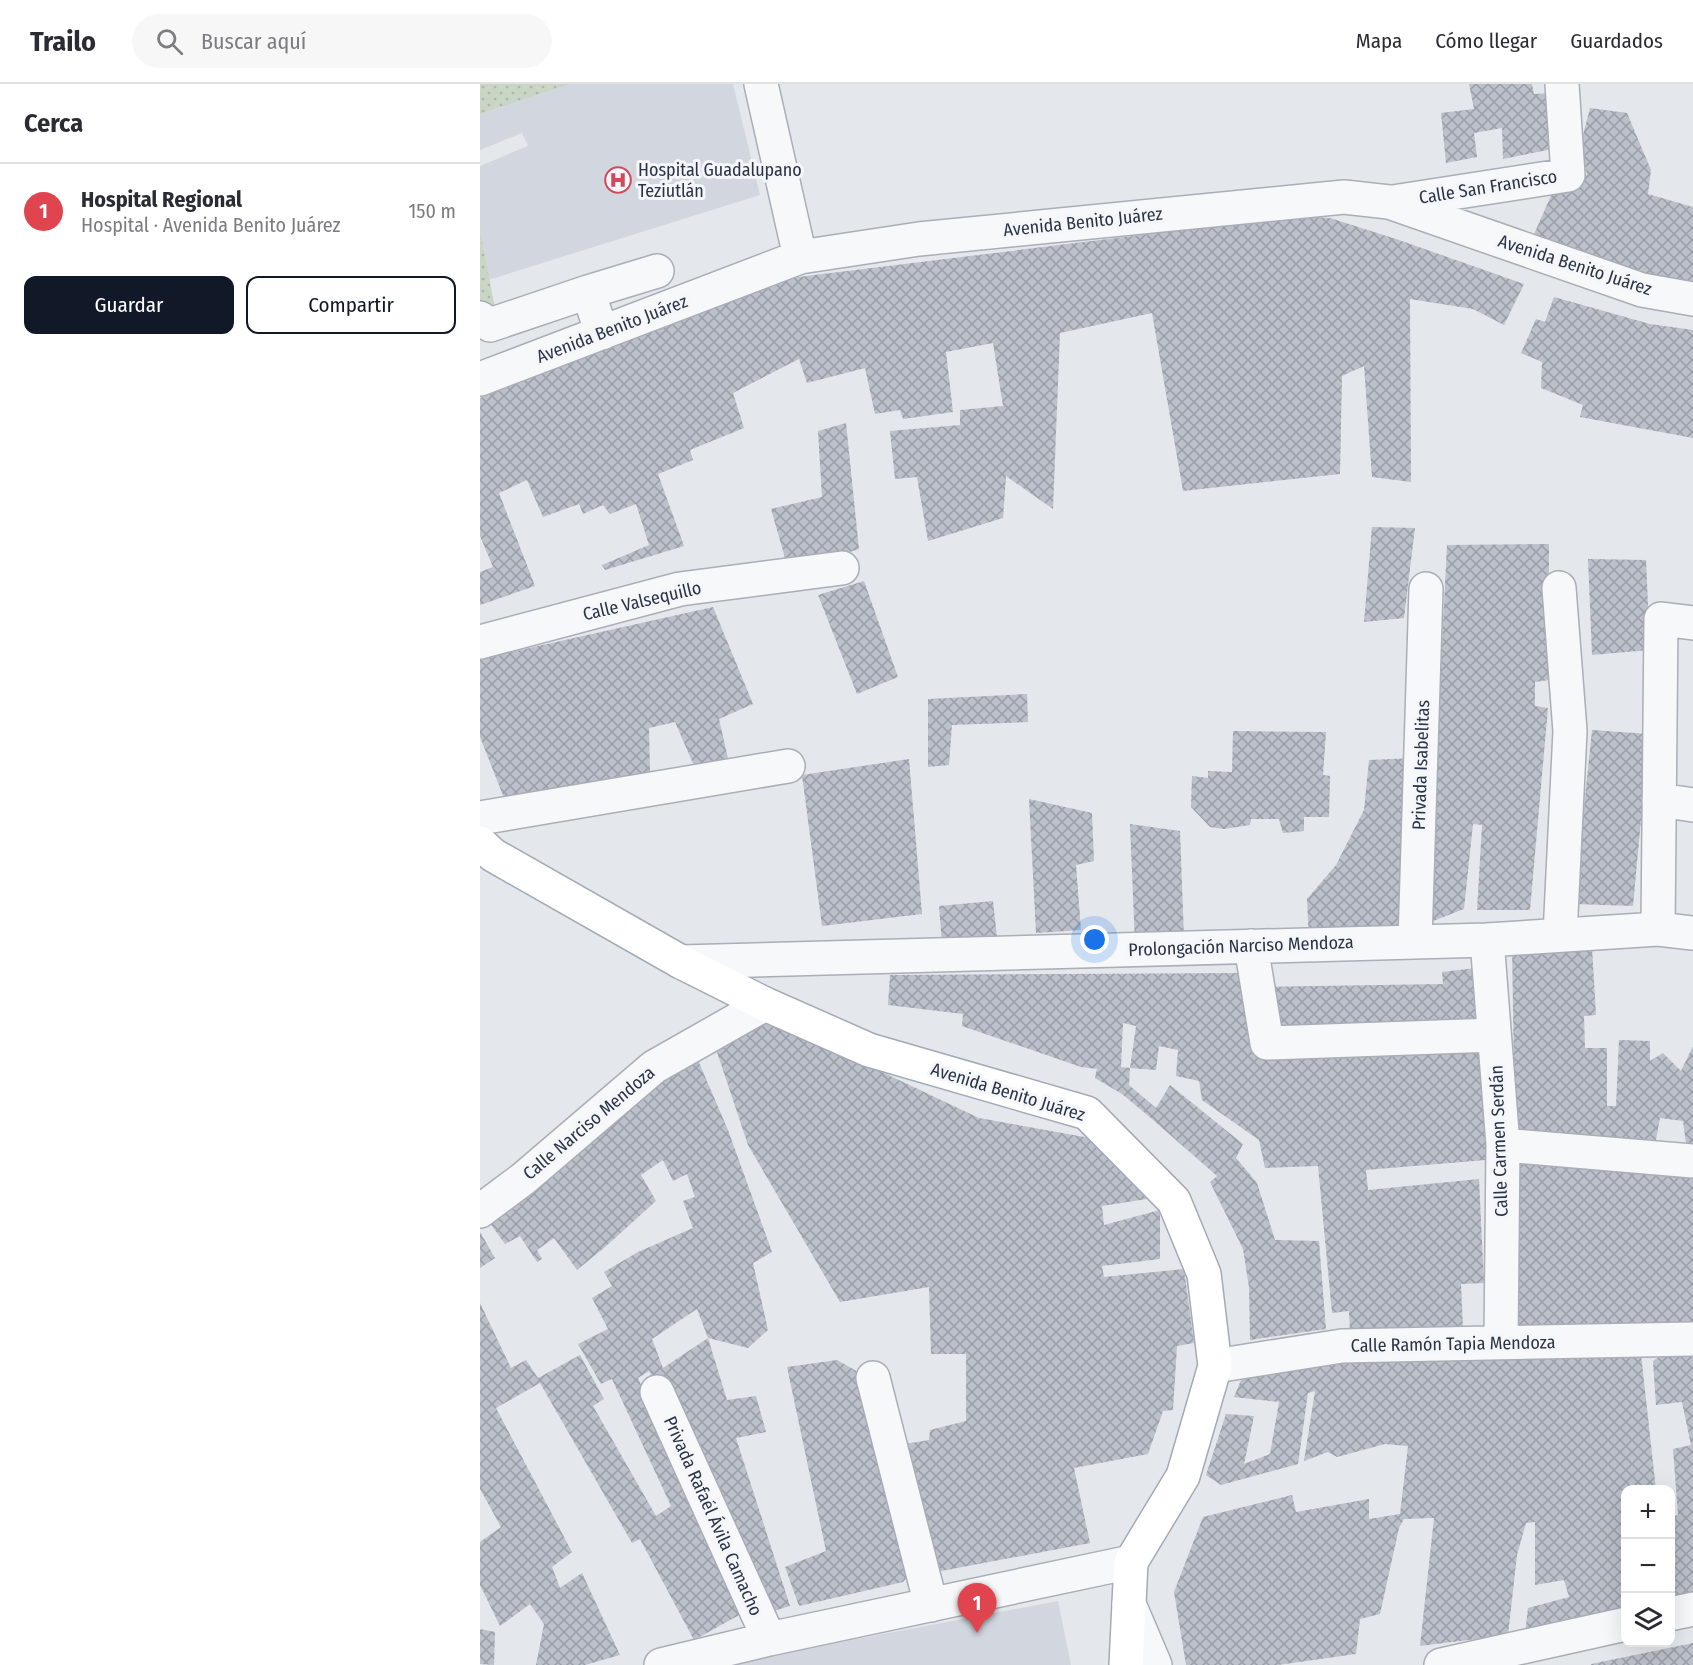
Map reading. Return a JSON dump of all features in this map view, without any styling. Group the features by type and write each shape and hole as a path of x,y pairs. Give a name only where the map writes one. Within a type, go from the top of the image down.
{"main road":[{"name":"Avenida Benito Juárez","path":"482,835 681,962 765,1004 869,1050 1087,1113 1174,1202 1204,1274 1215,1366 1183,1476 1131,1562 1126,1665"}],"street":[{"path":"761,84 800,257"},
{"name":"Calle San Francisco","path":"1389,202 1568,175 1562,84"},
{"name":"Avenida Benito Juárez","path":"480,379 800,257 919,239 1344,196 1389,202 1642,290 1693,299"},
{"path":"480,318 490,325 657,271"},
{"path":"588,292 602,333"},
{"name":"Calle Valsequillo","path":"480,642 680,589 842,568"},
{"path":"1559,588 1570,731 1560,935"},
{"name":"Privada Isabelitas","path":"1415,942 1426,589"},
{"path":"1658,929 1661,619 1693,623"},
{"path":"482,835 788,766"},
{"path":"1659,800 1693,805"},
{"name":"Prolongación Narciso Mendoza","path":"681,962 1487,940 1658,929 1693,933"},
{"name":"Calle Carmen Serdán","path":"1487,940 1503,1145 1501,1342"},
{"path":"1251,946 1267,1043 1494,1035"},
{"name":"Calle Narciso Mendoza","path":"480,1211 523,1179 654,1066 765,1004"},
{"path":"1503,1145 1693,1161"},
{"name":"Calle Ramón Tapia Mendoza","path":"1215,1366 1342,1346 1693,1339"},
{"path":"873,1378 931,1605"},
{"name":"Privada Rafaél Ávila Camacho","path":"657,1392 769,1639"},
{"path":"661,1665 769,1639 1131,1562"},
{"path":"1129,1604 1155,1665"},
{"path":"1675,1613 1693,1609"},
{"path":"1441,1665 1621,1625"}],"shaded area":[{"name":"Hospital Guadalupano Teziutlán","path":"571,84 733,84 760,195 488,280 480,231 480,166 528,146 522,133 480,150 480,114"},
{"path":"1058,1601 1071,1665 720,1665"}],"green space":[{"path":"480,84 571,84 480,114"},
{"path":"480,231 499,329 480,336"}],"building":[{"path":"1469,84 1532,84 1534,94 1551,93 1557,148 1503,159 1502,128 1474,133 1477,157 1446,163 1441,113 1474,109"},
{"path":"1590,108 1627,113 1651,170 1648,194 1693,207 1693,287 1628,278 1531,241 1557,182 1587,175 1581,143"},
{"path":"1297,216 1330,218 1524,284 1504,325 1473,309 1410,299 1411,482 1372,477 1364,366 1342,376 1340,474 1183,491 1152,313 1060,333 1053,509 1006,476 1003,518 928,541 917,477 895,479 890,431 960,425 960,410 1003,406 993,343 946,352 953,412 903,419 900,410 875,414 865,368 807,383 799,359 733,393 744,428 690,450 693,460 658,474 684,546 605,570 602,565 649,545 636,504 610,514 603,505 583,514 579,504 543,517 527,480 499,493 535,586 480,605 480,572 493,567 480,536 480,398 782,279"},
{"path":"1554,297 1650,324 1693,330 1693,438 1580,417 1583,405 1541,388 1542,362 1521,353 1536,319 1545,322"},
{"path":"846,423 859,549 789,572 771,509 822,497 818,431"},
{"path":"1372,527 1415,528 1404,618 1364,622"},
{"path":"1549,544 1549,680 1535,682 1535,706 1548,708 1530,910 1477,910 1482,825 1473,824 1464,909 1428,923 1447,545"},
{"path":"1588,559 1646,560 1650,650 1592,655"},
{"path":"864,581 898,677 857,694 818,595"},
{"path":"713,607 753,704 719,719 729,763 698,775 675,722 649,728 650,775 504,798 480,737 480,659"},
{"path":"1027,694 1028,722 952,725 949,765 928,767 928,699"},
{"path":"1592,730 1649,734 1633,906 1574,904"},
{"path":"1233,731 1326,732 1323,775 1330,776 1329,817 1304,817 1304,831 1283,833 1279,819 1251,819 1250,825 1224,829 1210,827 1191,807 1192,776 1208,778 1208,771 1232,772"},
{"path":"1414,758 1400,939 1309,941 1307,899 1336,865 1364,810 1369,760"},
{"path":"909,759 922,914 822,926 802,775"},
{"path":"1029,799 1092,813 1094,861 1076,865 1081,930 1036,933"},
{"path":"1130,824 1180,831 1184,938 1135,944"},
{"path":"993,901 997,937 942,943 939,906"},
{"path":"1512,947 1592,947 1596,1015 1584,1016 1585,1048 1607,1048 1607,1106 1616,1106 1619,1040 1650,1041 1650,1061 1663,1053 1681,1071 1693,1046 1693,1145 1686,1144 1683,1121 1660,1118 1656,1140 1515,1135"},
{"path":"1476,968 1486,1160 1366,1170 1368,1190 1479,1179 1484,1283 1461,1284 1463,1329 1350,1333 1349,1311 1332,1313 1318,1166 1265,1168 1259,1140 1202,1100 1199,1081 1176,1076 1178,1050 1159,1046 1156,1070 1130,1068 1129,1085 1156,1108 1170,1085 1243,1144 1236,1158 1257,1183 1275,1240 1319,1241 1326,1329 1250,1340 1249,1287 1243,1249 1210,1182 1217,1176 1122,1094 1095,1078 1097,1069 1081,1067 962,1026 963,1014 888,1005 890,975 1249,973 1249,987 1443,984 1442,972","holes":["1123,1023 1136,1026 1130,1068 1121,1067"]},
{"path":"768,1018 979,1118 1090,1138 1147,1199 1102,1206 1104,1225 1160,1210 1160,1259 1102,1266 1104,1277 1184,1269 1194,1343 1177,1346 1173,1410 1163,1411 1148,1454 1074,1468 1090,1543 936,1572 905,1444 929,1440 930,1430 966,1421 966,1354 931,1354 929,1287 840,1302 748,1145 714,1043"},
{"path":"694,1051 728,1130 772,1252 753,1263 768,1330 748,1348 708,1338 727,1400 756,1396 766,1432 736,1438 790,1606 760,1615 717,1508 649,1371 638,1378 743,1613 694,1640 640,1539 632,1543 540,1383 496,1408 572,1552 552,1567 560,1588 582,1573 620,1655 585,1665 536,1665 544,1624 530,1604 500,1626 480,1585 480,1542 501,1527 480,1489 480,1303 511,1368 526,1360 538,1378 580,1355 604,1399 593,1406 656,1516 671,1506 612,1379 601,1384 578,1344 608,1329 592,1298 612,1286 604,1272 638,1252 693,1228 683,1201 695,1197 687,1174 673,1181 663,1160 641,1175 656,1201 577,1270 554,1238 537,1250 542,1259 537,1262 520,1236 505,1244 489,1222","holes":["697,1309 708,1338 663,1368 652,1339"]},
{"path":"1517,1155 1693,1166 1693,1323 1519,1329"},
{"path":"480,1232 495,1258 480,1268"},
{"path":"1641,1354 1655,1485 1621,1485 1621,1610 1525,1634 1528,1608 1569,1597 1564,1580 1535,1585 1535,1522 1526,1523 1517,1555 1508,1635 1420,1646 1434,1518 1404,1519 1399,1528 1380,1614 1360,1619 1356,1654 1278,1665 1186,1665 1174,1592 1203,1517 1292,1495 1296,1512 1369,1499 1369,1519 1400,1514 1408,1446 1385,1444 1337,1457 1328,1452 1304,1461 1315,1391 1308,1393 1298,1464 1221,1485 1206,1475 1226,1414 1254,1416 1244,1464 1270,1454 1279,1402 1234,1397 1246,1368 1512,1356"},
{"path":"1663,1354 1693,1354 1693,1593 1675,1597 1675,1516 1678,1515 1673,1449 1691,1445 1682,1402 1656,1405 1653,1361"},
{"path":"837,1360 860,1373 912,1572 903,1582 799,1606 785,1567 826,1551 787,1367"},
{"path":"480,1629 495,1632 494,1665 480,1664"},
{"path":"1693,1643 1693,1665 1591,1665 1591,1664"}],"place":[{"name":"Hospital Guadalupano Teziutlán","path":"618,180"},
{"name":"Hospital Regional","path":"977,1633"}]}
